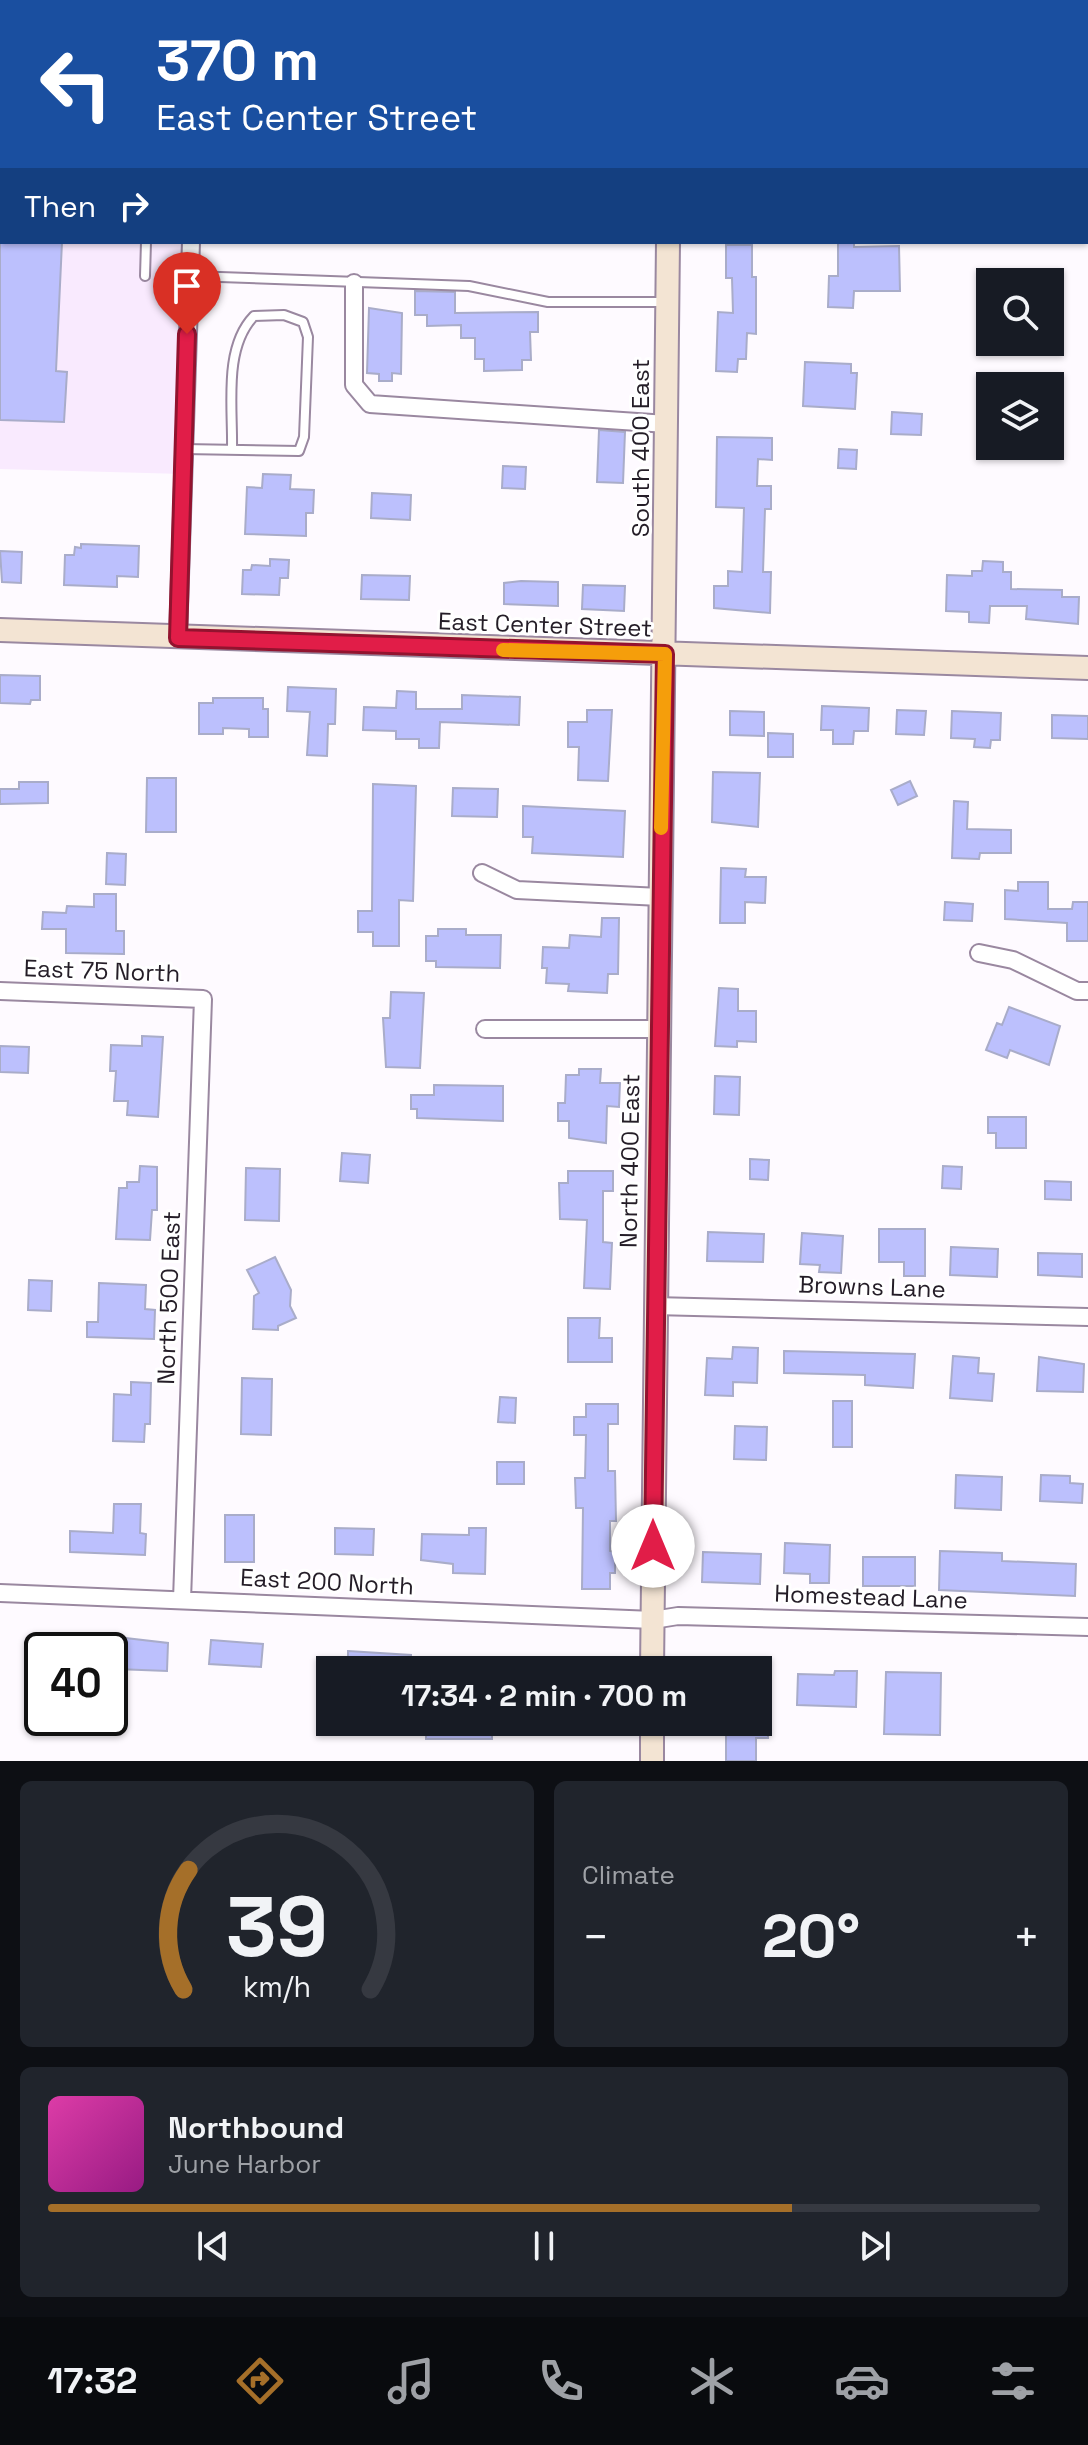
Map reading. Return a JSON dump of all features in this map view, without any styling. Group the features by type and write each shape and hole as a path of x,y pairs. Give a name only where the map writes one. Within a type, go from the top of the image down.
{"street":[{"path":"178,638 191,244"},
{"name":"South 400 East","path":"665,654 668,244"},
{"path":"354,283 354,385 370,404 667,424"},
{"name":"East Center Street","path":"0,630 1088,668"},
{"name":"North 400 East","path":"652,1656 654,1306 665,654"},
{"path":"482,873 517,890 660,897"},
{"path":"979,953 1013,960 1077,991 1088,991"},
{"name":"East 75 North","path":"0,991 203,999"},
{"name":"North 500 East","path":"182,1600 203,999"},
{"path":"485,1029 658,1029"},
{"name":"Browns Lane","path":"654,1306 1088,1317"},
{"name":"East 200 North","path":"0,1593 653,1620"},
{"name":"Homestead Lane","path":"653,1620 678,1616 1088,1627"},
{"path":"652,1736 652,1761"}],"lane":[{"path":"145,276 146,244"},
{"path":"190,277 209,274 469,286 548,302 668,302"},
{"path":"183,449 299,451 304,437 308,337 303,322 284,315 254,316 241,329 233,368 232,449"}],"shaded area":[{"path":"0,244 181,244 183,474 0,469"}],"building":[{"path":"0,244 62,244 56,371 67,372 64,422 0,420"},
{"path":"838,244 854,244 854,247 899,246 900,291 854,291 853,308 828,307 829,276 838,276"},
{"path":"726,245 752,245 752,277 756,277 756,334 747,333 746,359 738,359 737,372 716,371 718,312 733,313 732,278 726,278"},
{"path":"415,291 455,292 455,313 538,312 538,332 530,332 531,360 522,360 522,370 484,371 484,359 475,359 475,338 461,338 461,325 427,326 427,315 415,315"},
{"path":"369,308 402,313 401,374 392,373 392,381 379,381 379,374 367,373"},
{"path":"805,362 851,364 851,373 857,373 855,409 803,406"},
{"path":"892,412 922,414 921,435 891,434"},
{"path":"599,430 625,432 623,483 597,482"},
{"path":"717,437 772,438 772,460 758,459 757,486 771,486 771,509 765,509 763,572 771,572 770,613 714,608 714,586 728,586 728,571 742,572 744,508 716,507"},
{"path":"839,449 857,450 856,469 838,468"},
{"path":"503,466 526,467 525,489 502,488"},
{"path":"263,474 291,475 290,489 314,490 313,513 306,513 306,536 245,534 247,487 262,488"},
{"path":"372,493 411,495 410,520 371,518"},
{"path":"81,544 139,546 138,577 117,576 117,587 64,585 65,555 74,555 75,547 81,548"},
{"path":"0,551 22,552 21,583 2,582"},
{"path":"270,559 289,560 288,578 280,578 279,595 242,594 243,570 251,570 252,565 270,566"},
{"path":"983,561 1003,562 1003,572 1011,572 1011,589 1062,590 1062,597 1079,597 1078,624 1026,619 1027,606 990,606 989,623 969,622 969,612 946,611 947,575 972,576 972,571 982,571"},
{"path":"362,575 410,576 409,600 361,599"},
{"path":"558,582 558,606 504,604 504,583"},
{"path":"583,585 625,586 624,611 582,609"},
{"path":"0,675 40,676 40,700 31,700 30,704 0,703"},
{"path":"288,687 336,689 335,724 328,724 327,756 307,755 310,712 287,711"},
{"path":"397,691 416,692 416,709 462,709 462,695 520,697 519,725 440,722 439,748 419,748 419,739 396,739 396,731 363,730 364,707 396,708"},
{"path":"213,698 263,698 263,709 268,709 268,737 249,737 249,729 223,728 223,734 199,734 199,703 213,703"},
{"path":"822,706 869,708 868,731 854,731 853,744 833,744 833,730 821,730"},
{"path":"587,710 612,710 608,781 578,780 579,747 568,747 568,722 587,722"},
{"path":"897,710 926,711 924,735 896,734"},
{"path":"730,711 764,712 764,736 730,735"},
{"path":"952,711 1001,713 1000,740 991,740 990,748 974,747 975,739 951,738"},
{"path":"1052,715 1088,716 1088,739 1052,738"},
{"path":"768,733 793,734 793,757 768,757"},
{"path":"713,772 760,773 758,827 712,822"},
{"path":"147,778 176,778 176,832 146,832"},
{"path":"910,781 917,796 898,805 891,790"},
{"path":"19,782 48,782 48,803 0,804 0,789 19,789"},
{"path":"373,784 416,786 413,901 399,900 399,946 373,946 373,932 358,932 358,911 372,911"},
{"path":"453,788 498,789 497,817 452,816"},
{"path":"954,801 968,802 967,829 1011,830 1011,853 980,853 979,859 952,858"},
{"path":"523,806 625,811 623,857 532,853 533,837 523,837"},
{"path":"107,853 126,854 125,885 106,884"},
{"path":"721,868 746,869 745,877 766,877 765,903 745,902 745,923 720,923"},
{"path":"1018,882 1048,882 1048,909 1072,909 1073,902 1088,902 1088,941 1067,941 1067,923 1005,919 1005,890 1018,891"},
{"path":"94,894 116,894 116,931 124,931 124,954 66,953 66,929 42,929 43,912 66,913 67,906 94,907"},
{"path":"945,902 973,904 972,921 944,920"},
{"path":"602,918 619,918 618,974 608,974 607,993 568,991 569,984 546,983 547,968 542,968 543,947 569,948 570,935 601,937"},
{"path":"438,929 466,929 466,935 501,935 500,968 436,967 436,961 426,961 426,936 438,936"},
{"path":"719,988 738,989 738,1011 756,1011 756,1042 737,1041 737,1047 715,1046"},
{"path":"391,992 424,993 420,1068 386,1067 383,1018 390,1018"},
{"path":"1009,1007 1060,1026 1049,1065 1010,1050 1007,1058 986,1050 997,1023 1002,1025"},
{"path":"142,1036 163,1037 158,1117 127,1115 128,1101 114,1101 116,1071 110,1071 111,1045 142,1046"},
{"path":"0,1046 29,1047 28,1073 0,1072"},
{"path":"579,1069 601,1069 600,1083 620,1083 619,1107 607,1106 606,1143 569,1138 569,1121 558,1121 558,1103 565,1103 566,1075 579,1075"},
{"path":"715,1076 740,1077 739,1115 714,1114"},
{"path":"434,1085 503,1086 503,1121 417,1118 417,1109 411,1109 411,1095 434,1095"},
{"path":"988,1117 1026,1117 1026,1148 996,1148 996,1133 988,1133"},
{"path":"342,1153 370,1155 368,1183 340,1181"},
{"path":"750,1159 769,1160 768,1180 750,1179"},
{"path":"140,1166 157,1167 157,1210 152,1210 150,1240 116,1239 119,1188 127,1188 127,1182 139,1182"},
{"path":"943,1166 962,1167 961,1189 942,1188"},
{"path":"246,1168 280,1169 279,1221 245,1220"},
{"path":"568,1171 613,1171 613,1191 603,1191 603,1242 612,1243 610,1289 584,1288 587,1220 560,1219 559,1183 568,1183"},
{"path":"1045,1181 1071,1182 1071,1200 1045,1199"},
{"path":"879,1229 925,1229 925,1276 904,1276 904,1262 879,1262"},
{"path":"708,1232 764,1234 763,1262 707,1261"},
{"path":"802,1233 843,1236 841,1273 819,1272 820,1265 800,1264"},
{"path":"951,1247 998,1249 997,1277 950,1275"},
{"path":"1038,1253 1082,1254 1082,1277 1038,1275"},
{"path":"275,1257 291,1290 290,1306 296,1318 278,1326 278,1330 253,1329 254,1296 259,1293 247,1270"},
{"path":"29,1280 52,1281 51,1311 28,1310"},
{"path":"99,1283 146,1285 145,1309 155,1310 154,1339 87,1337 87,1322 98,1322"},
{"path":"568,1318 600,1318 599,1338 612,1338 612,1362 568,1362"},
{"path":"733,1347 758,1348 757,1383 733,1382 733,1396 705,1395 707,1358 732,1359"},
{"path":"784,1351 915,1354 913,1388 865,1385 865,1375 784,1373"},
{"path":"953,1356 979,1358 978,1373 994,1374 992,1401 950,1398"},
{"path":"1039,1357 1084,1364 1083,1392 1037,1391"},
{"path":"242,1378 272,1379 271,1435 241,1434"},
{"path":"131,1382 151,1383 150,1424 145,1424 144,1442 113,1441 114,1394 131,1395"},
{"path":"500,1397 516,1398 515,1423 498,1422"},
{"path":"833,1401 852,1401 852,1447 833,1447"},
{"path":"586,1404 618,1404 618,1424 608,1424 608,1471 615,1471 616,1521 610,1521 610,1551 615,1552 615,1573 610,1573 610,1589 582,1589 583,1508 576,1508 575,1478 585,1478 586,1435 574,1435 574,1417 586,1417"},
{"path":"735,1426 767,1427 766,1460 734,1459"},
{"path":"497,1462 524,1462 524,1484 497,1484"},
{"path":"956,1475 1002,1477 1001,1510 955,1508"},
{"path":"1041,1475 1070,1476 1070,1483 1083,1484 1082,1503 1040,1501"},
{"path":"114,1504 141,1504 140,1533 146,1534 145,1555 70,1552 70,1531 113,1533"},
{"path":"225,1515 254,1515 254,1562 225,1562"},
{"path":"335,1528 374,1529 373,1555 335,1554"},
{"path":"469,1528 486,1528 485,1574 453,1573 453,1564 421,1560 422,1534 469,1535"},
{"path":"785,1543 830,1545 829,1583 810,1583 810,1574 784,1573"},
{"path":"940,1551 1002,1553 1002,1561 1076,1564 1075,1596 939,1590"},
{"path":"703,1552 761,1554 760,1584 702,1582"},
{"path":"863,1557 915,1557 915,1586 863,1586"},
{"path":"128,1638 168,1643 167,1671 128,1669"},
{"path":"211,1640 263,1644 261,1667 209,1664"},
{"path":"348,1651 411,1655 411,1656 348,1656"},
{"path":"835,1671 857,1671 856,1707 797,1705 798,1674 834,1675"},
{"path":"886,1672 941,1673 940,1735 884,1734"},
{"path":"426,1736 492,1736 492,1739 426,1739"},
{"path":"726,1736 768,1736 756,1738 756,1761 726,1761"}],"slow traffic":[{"path":"503,650 665,654 661,828"}],"route":[{"path":"187,334 178,638 665,654 653,1546"}]}
